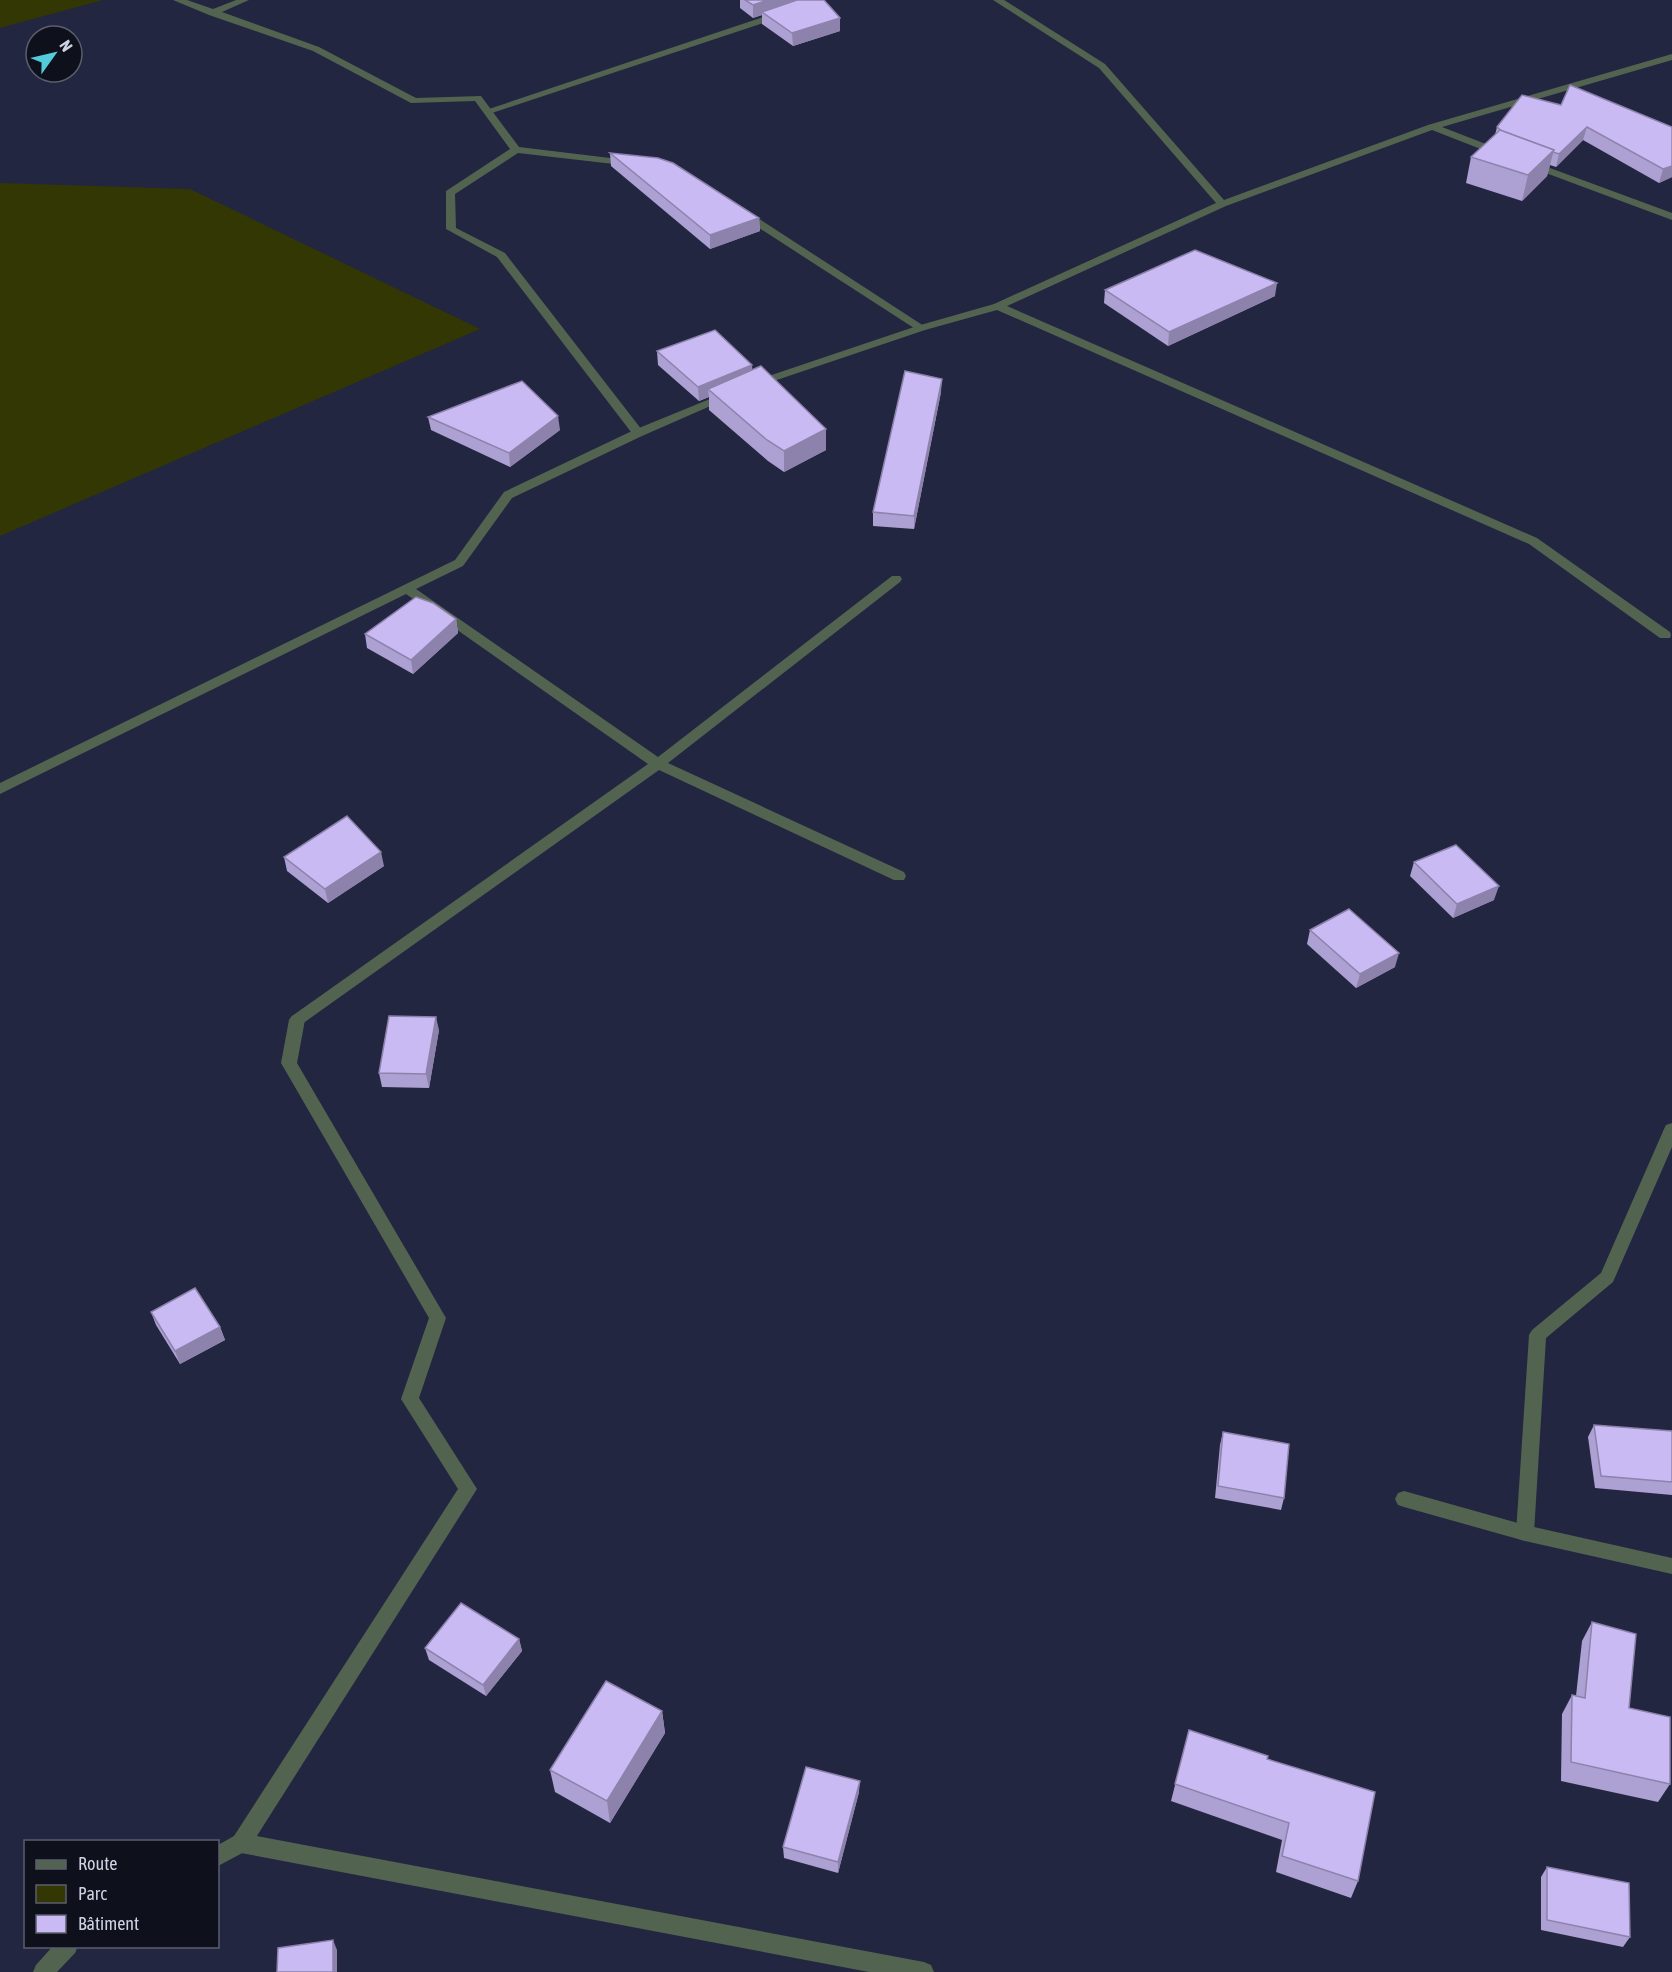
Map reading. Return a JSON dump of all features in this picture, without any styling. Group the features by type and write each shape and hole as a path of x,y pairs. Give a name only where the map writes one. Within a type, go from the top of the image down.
{"street":[{"path":"178,0 316,49 414,100 478,98 516,150"},
{"path":"212,12 244,0"},
{"path":"998,0 1102,66 1222,204"},
{"path":"488,111 789,11"},
{"path":"0,789 459,563 508,495 638,433 740,390 921,328 998,306 1222,204 1432,127 1672,57"},
{"path":"1432,127 1508,156"},
{"path":"638,163 516,150 450,193 451,229 501,255 638,433"},
{"path":"1519,160 1672,217"},
{"path":"731,206 921,328"},
{"path":"998,306 1533,541 1665,635"},
{"path":"219,1855 242,1843 468,1490 410,1399 438,1318 289,1062 297,1020 658,764 896,579"},
{"path":"408,589 658,764 899,876"},
{"path":"1525,1533 1538,1335 1607,1277 1672,1129"},
{"path":"1404,1499 1525,1533 1672,1566"},
{"path":"242,1843 924,1972"},
{"path":"43,1972 67,1948"}],"green space":[{"path":"0,0 103,0 0,28"},
{"path":"0,183 190,189 480,329 0,536"}],"building":[{"path":"745,0 768,0 753,5"},
{"path":"797,0 824,0 840,18 792,33 762,12"},
{"path":"1570,85 1672,127 1672,166 1663,169 1587,127 1559,154 1497,127 1522,95 1561,105"},
{"path":"1500,130 1554,150 1528,175 1471,157"},
{"path":"610,153 658,158 673,163 759,218 710,235"},
{"path":"1195,250 1277,283 1169,332 1105,290"},
{"path":"715,330 752,365 698,387 657,351"},
{"path":"761,366 826,429 784,451 767,440 708,389"},
{"path":"905,371 942,379 914,516 873,512"},
{"path":"522,381 558,416 509,453 428,417"},
{"path":"416,597 433,603 456,619 411,660 365,634"},
{"path":"347,816 381,852 325,889 284,857"},
{"path":"1456,845 1499,886 1457,904 1414,862"},
{"path":"1349,909 1399,953 1360,974 1310,930"},
{"path":"389,1016 436,1017 426,1074 379,1073"},
{"path":"195,1288 220,1327 175,1351 151,1312"},
{"path":"1594,1425 1672,1431 1672,1482 1601,1476"},
{"path":"1223,1432 1289,1444 1284,1498 1218,1486"},
{"path":"461,1603 519,1639 483,1685 425,1648"},
{"path":"1592,1622 1636,1634 1629,1708 1670,1717 1670,1784 1571,1762 1572,1695 1585,1698"},
{"path":"606,1681 662,1711 607,1801 550,1770"},
{"path":"1189,1730 1268,1756 1267,1759 1375,1792 1358,1881 1282,1856 1289,1823 1175,1784"},
{"path":"806,1767 860,1781 838,1862 783,1847"},
{"path":"1547,1867 1629,1883 1630,1937 1547,1920"},
{"path":"333,1940 333,1972 277,1972 278,1948"}]}
